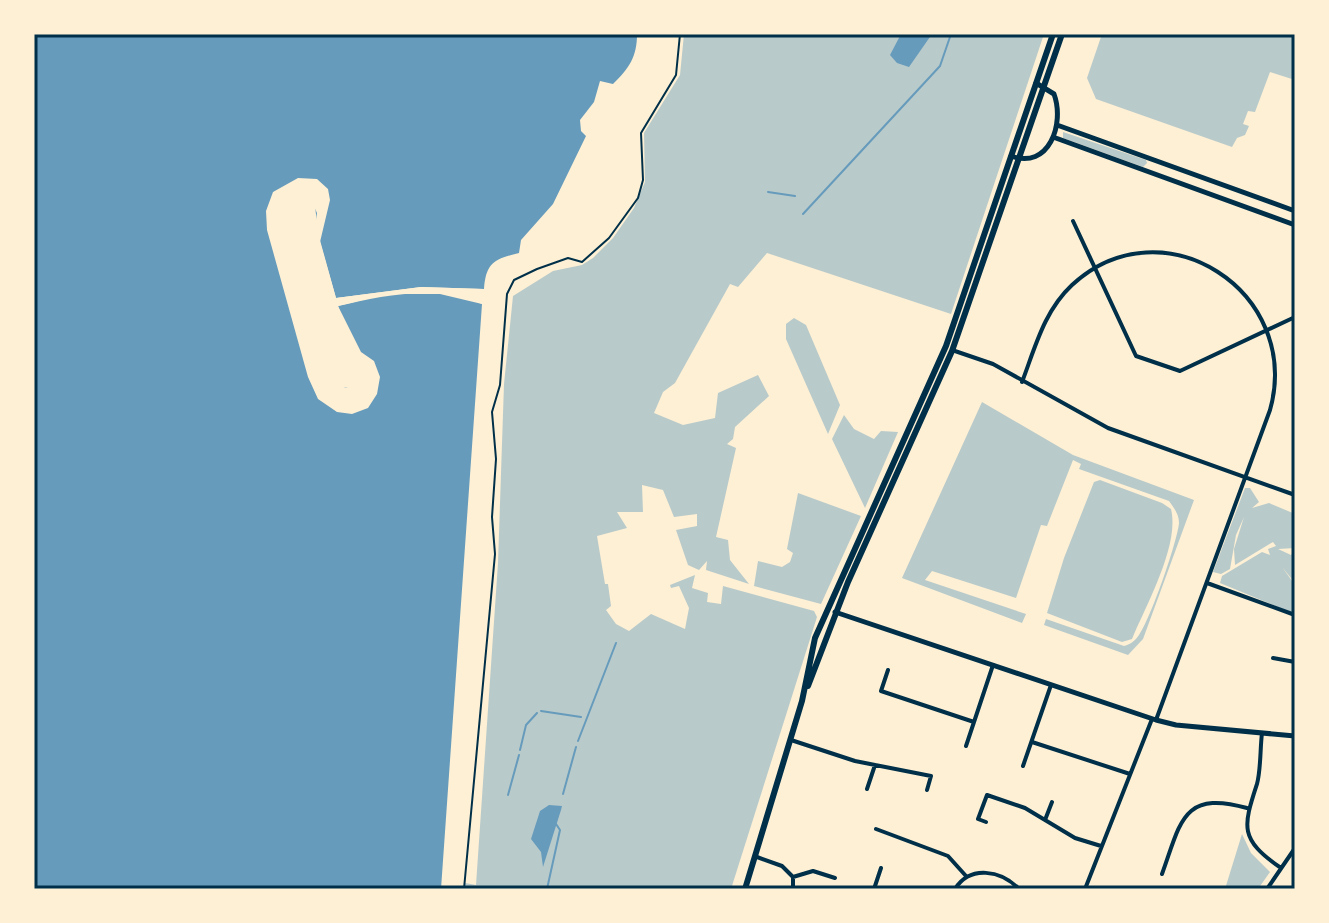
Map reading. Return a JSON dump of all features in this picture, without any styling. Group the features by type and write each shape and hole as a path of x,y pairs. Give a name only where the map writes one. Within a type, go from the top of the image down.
{"main road":[{"path":"745,889 802,701 815,638 949,349 1053,34"},
{"path":"802,701 836,613 949,349 1062,34"}],"street":[{"path":"1011,156 1035,159 1053,137 1058,104 1054,94 1036,83"},
{"path":"1057,125 1295,211"},
{"path":"1053,137 1295,225"},
{"path":"1148,171 1153,159"},
{"path":"1218,197 1223,184"},
{"path":"1073,221 1136,356 1175,371 1295,317"},
{"path":"1022,382 1046,318 1058,300 1095,269 1122,257 1146,253 1189,257 1221,272 1252,302 1267,330 1274,358 1274,391 1245,477 1154,719 1085,889"},
{"path":"949,349 993,364 1108,428 1295,495"},
{"path":"1206,583 1295,615"},
{"path":"826,611 1154,719 1295,736"},
{"path":"1273,658 1295,662"},
{"path":"966,746 993,665"},
{"path":"888,670 881,691 974,722"},
{"path":"1023,766 1052,684"},
{"path":"1262,733 1257,783 1247,808 1246,828 1252,844 1281,868"},
{"path":"791,740 875,765 931,776 927,790"},
{"path":"1032,742 1130,774"},
{"path":"867,789 875,765"},
{"path":"986,822 978,819 987,795 1045,820 1069,835 1101,846"},
{"path":"1162,874 1181,824 1192,809 1218,800 1247,808"},
{"path":"1045,820 1052,802"},
{"path":"876,829 948,856 966,876"},
{"path":"1267,889 1295,848"},
{"path":"757,857 782,866 793,877 793,889"},
{"path":"874,889 881,868"},
{"path":"793,877 813,871 835,878"},
{"path":"955,889 966,876 983,872 997,874 1018,887"}],"path":[{"path":"464,889 494,569 492,517 496,459 492,412 500,385 507,294 514,280 537,269 568,258 582,262 587,259 609,238 638,198 643,180 641,133 676,75 680,34"}],"shaded area":[{"path":"684,34 1044,34 951,314 767,253 738,287 730,284 675,383 663,392 654,413 683,425 715,418 718,393 758,375 769,396 735,427 733,439 727,444 736,448 716,537 728,540 730,560 749,584 706,570 707,561 699,570 688,565 676,530 697,526 697,514 674,517 663,490 642,485 643,512 617,512 627,528 597,536 611,606 606,610 616,624 629,631 651,614 685,629 689,608 679,586 671,588 670,585 695,575 692,588 708,593 707,602 721,604 723,586 814,611 817,617 731,889 464,889 465,883 476,885 498,563 504,384 513,296 553,271 582,265 593,258 613,238 634,208 645,182 644,133 680,75"},
{"path":"1102,34 1295,34 1295,80 1270,72 1255,112 1248,111 1243,124 1249,126 1245,135 1237,138 1232,147 1096,99 1087,78"},
{"path":"1063,132 1146,160 1147,163 1143,167 1063,138"},
{"path":"794,318 806,325 840,405 828,434 786,339 786,324"},
{"path":"982,402 1073,455 1194,500 1143,639 1128,655 1044,625 1046,619 1124,646 1133,642 1144,627 1162,581 1177,533 1178,517 1169,501 1079,469 1081,464 1073,460 1047,526 1041,525 1016,598 932,571 925,580 1026,614 1022,623 902,578"},
{"path":"844,415 854,429 874,439 881,431 898,432 865,508 832,439"},
{"path":"1100,480 1171,509 1171,540 1160,575 1132,639 1122,642 1047,613 1064,558 1094,482"},
{"path":"1245,488 1250,488 1259,502 1252,508 1269,503 1295,514 1295,548 1278,549 1291,555 1295,550 1295,583 1282,567 1295,585 1295,614 1220,583 1222,576 1262,552 1270,555 1268,549 1276,546 1273,542 1235,565 1234,549 1244,517 1236,535 1230,569 1221,574 1213,572"},
{"path":"798,493 861,516 821,604 754,586 758,561 782,567 790,562 793,553 787,549"},
{"path":"1242,834 1251,853 1270,872 1258,889 1225,889"}],"water":[{"path":"34,34 637,34 636,49 628,67 613,84 600,81 594,102 580,120 581,131 586,136 553,204 521,240 519,253 497,260 489,268 484,289 421,287 336,298 318,233 314,196 293,199 287,216 288,238 330,386 358,389 364,381 338,306 410,293 447,294 482,304 441,889 34,889"},
{"path":"901,34 932,34 909,67 897,63 890,55"},
{"path":"549,805 562,806 543,867 541,852 531,839 540,811"}],"pier":[{"path":"298,178 317,179 328,189 330,200 320,242 336,298 421,287 484,289 484,294 469,294 483,300 482,304 440,294 387,294 338,306 361,352 374,361 380,377 377,394 368,408 352,414 337,412 318,399 308,377 267,230 266,211 273,192","holes":["311,200 317,213 314,234 332,299 341,301 334,307 359,380 356,386 346,388 334,383 327,348 311,308 292,237 291,217 296,203"]}],"waterway":[{"path":"803,214 940,66 951,34"},
{"path":"768,192 795,196"},
{"path":"578,741 616,643"},
{"path":"541,711 581,717"},
{"path":"520,750 526,725 537,713"},
{"path":"563,794 576,747"},
{"path":"508,795 519,755"},
{"path":"547,889 560,830 556,824"}]}
